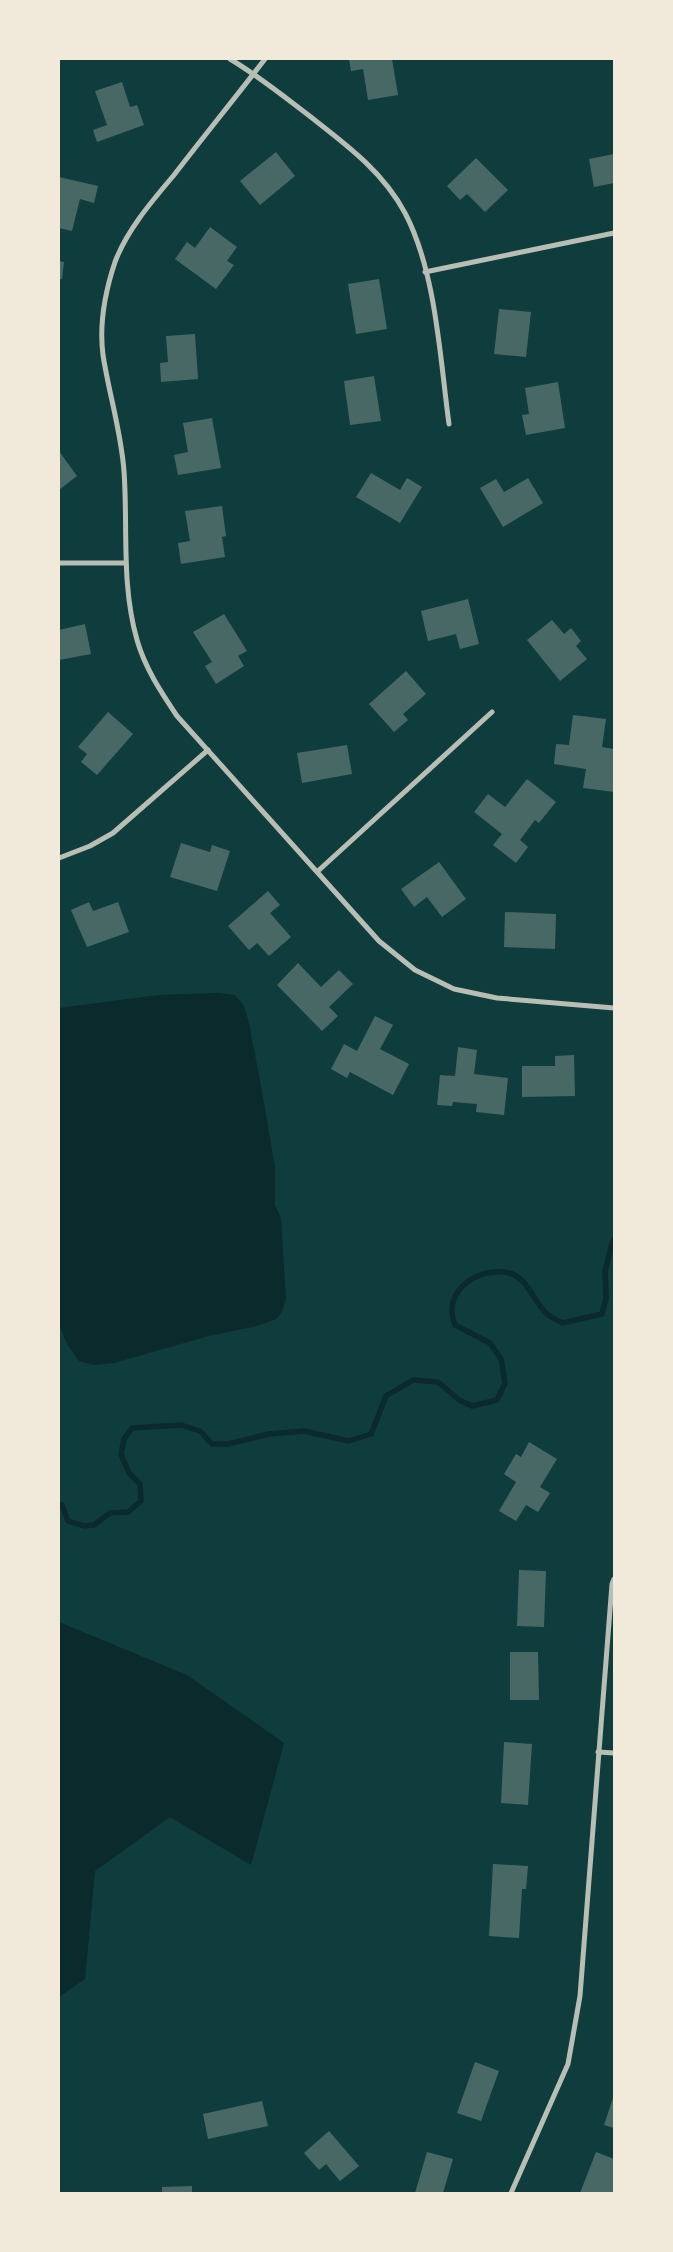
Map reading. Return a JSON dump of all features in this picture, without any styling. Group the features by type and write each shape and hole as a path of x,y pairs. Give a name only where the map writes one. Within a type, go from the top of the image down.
{"street":[{"path":"230,59 254,73 350,147 373,168 405,213 426,272 434,313 449,424"},
{"path":"265,59 151,202 125,242 116,262 106,296 102,324 103,354 121,441 125,503 125,563 130,608 137,640 148,667 177,716 379,941 415,970 454,989 497,998 614,1008"},
{"path":"426,272 614,233"},
{"path":"59,563 125,563"},
{"path":"318,871 492,712"},
{"path":"59,858 90,846 113,833 208,750"},
{"path":"511,2193 568,2064 580,1996 598,1752 614,1578"},
{"path":"598,1752 614,1753"}],"water":[{"path":"218,993 235,995 244,1006 249,1023 275,1167 275,1205 281,1218 286,1299 282,1312 276,1319 257,1326 209,1336 114,1363 94,1365 79,1361 67,1344 59,1325 59,1008 158,995"},
{"path":"59,1622 187,1675 284,1743 251,1865 170,1817 95,1871 85,1979 59,1997"}],"building":[{"path":"349,59 392,59 398,95 368,100 363,69 351,71"},
{"path":"122,82 130,107 137,105 144,125 97,142 93,130 107,125 95,91"},
{"path":"276,152 295,176 260,205 240,181"},
{"path":"614,154 614,183 594,187 589,159"},
{"path":"476,158 508,190 485,212 467,194 460,200 447,186"},
{"path":"59,177 98,186 94,203 80,199 72,231 59,228"},
{"path":"210,227 237,247 227,261 234,265 216,289 175,259 187,242 195,248"},
{"path":"59,261 64,262 62,279 59,279"},
{"path":"379,279 387,329 356,334 348,284"},
{"path":"499,309 531,312 526,357 494,354"},
{"path":"195,334 198,379 161,382 160,363 168,362 166,336"},
{"path":"374,376 381,421 350,425 344,381"},
{"path":"558,382 565,428 526,435 522,415 529,414 525,388"},
{"path":"212,418 221,468 178,475 174,455 188,452 183,423"},
{"path":"59,451 77,476 59,490"},
{"path":"371,473 400,490 407,478 422,487 400,523 356,497"},
{"path":"528,478 543,503 503,527 480,488 496,479 504,492"},
{"path":"222,506 226,536 222,537 225,557 181,564 178,543 190,541 185,511"},
{"path":"468,599 479,644 460,649 456,634 428,641 421,611"},
{"path":"224,614 247,651 238,656 244,666 216,684 205,666 212,662 193,632"},
{"path":"552,620 564,634 571,628 581,641 576,646 587,659 560,681 527,640"},
{"path":"85,624 91,654 59,660 59,630"},
{"path":"406,671 426,694 403,714 408,720 394,732 369,704"},
{"path":"108,712 133,734 97,775 81,762 87,754 78,747"},
{"path":"573,715 606,719 602,747 614,749 614,792 583,788 586,769 554,764 556,744 569,745"},
{"path":"347,745 352,774 302,783 297,753"},
{"path":"527,779 556,802 539,823 535,820 520,840 528,847 516,863 493,845 502,834 474,812 488,794 505,807"},
{"path":"181,843 210,852 212,845 230,851 217,891 170,877"},
{"path":"439,862 466,899 442,917 427,897 414,907 401,889"},
{"path":"268,891 280,905 270,913 291,937 269,956 257,943 249,950 228,926"},
{"path":"89,902 93,911 118,902 129,932 87,947 71,910"},
{"path":"505,912 556,914 555,949 504,947"},
{"path":"298,963 321,987 339,970 353,984 329,1007 338,1016 322,1031 277,985"},
{"path":"375,1016 393,1025 380,1049 409,1064 393,1095 350,1072 347,1078 331,1069 344,1044 357,1051"},
{"path":"458,1047 477,1050 474,1074 508,1078 504,1115 476,1112 477,1104 453,1102 452,1106 437,1105 440,1075 455,1076"},
{"path":"574,1055 575,1096 522,1097 522,1066 555,1066 555,1056"},
{"path":"529,1442 557,1459 540,1487 550,1493 538,1512 526,1505 516,1521 499,1511 516,1482 504,1474 516,1454 521,1457"},
{"path":"519,1570 546,1571 544,1627 517,1626"},
{"path":"510,1652 538,1652 539,1700 510,1700"},
{"path":"504,1742 532,1744 528,1805 501,1803"},
{"path":"493,1864 528,1866 526,1889 522,1889 519,1938 489,1936"},
{"path":"475,2062 499,2071 481,2121 457,2113"},
{"path":"614,2095 614,2128 604,2125"},
{"path":"262,2101 268,2126 208,2139 203,2114"},
{"path":"329,2131 359,2166 340,2181 326,2164 319,2170 304,2153"},
{"path":"427,2152 453,2159 443,2193 415,2193"},
{"path":"596,2152 614,2159 613,2193 580,2193"},
{"path":"192,2186 192,2193 162,2193 162,2187"}],"waterway":[{"path":"59,1505 62,1505 68,1521 84,1526 94,1525 110,1513 128,1512 141,1501 140,1484 129,1473 121,1454 124,1439 132,1428 181,1425 200,1431 212,1444 228,1444 269,1434 304,1431 349,1441 371,1434 386,1396 413,1380 438,1382 459,1400 472,1406 497,1400 505,1383 501,1359 490,1343 455,1325 452,1313 453,1302 458,1292 475,1277 486,1273 509,1273 521,1279 546,1313 562,1323 602,1314 606,1298 605,1271 614,1240"}]}
